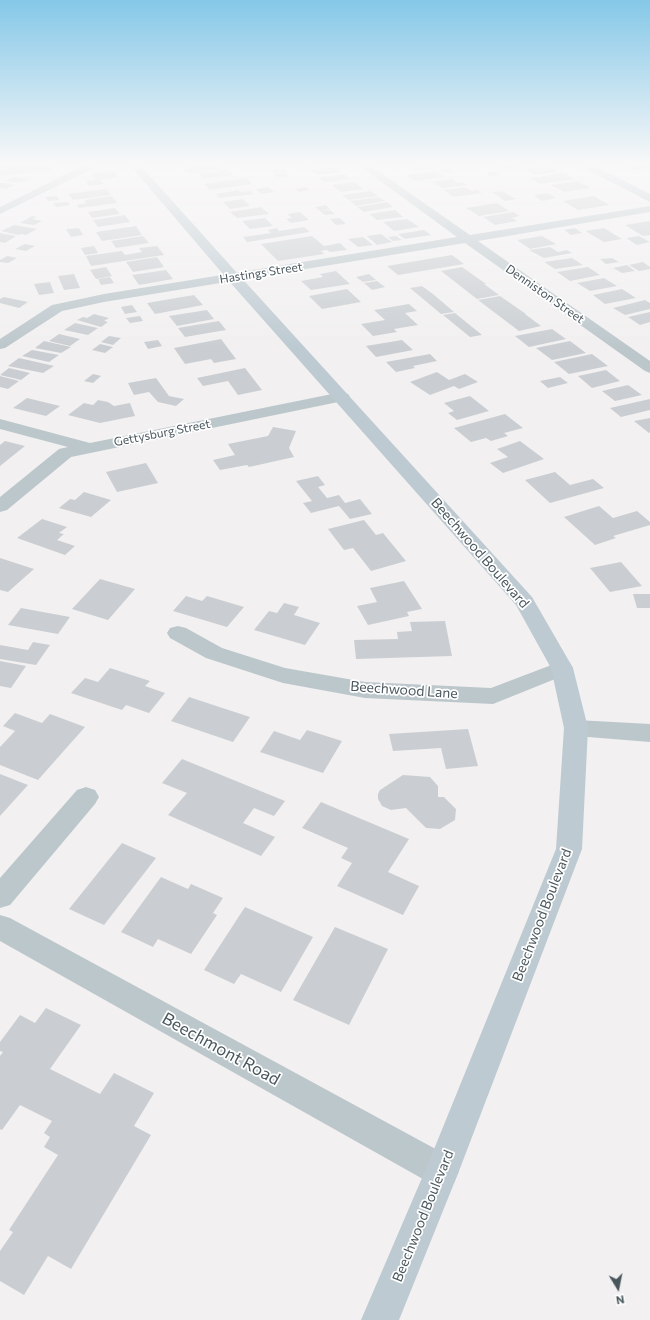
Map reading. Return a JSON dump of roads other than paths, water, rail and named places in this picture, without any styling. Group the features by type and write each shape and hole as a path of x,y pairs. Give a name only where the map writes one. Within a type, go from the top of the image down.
{"main road":[{"name":"Beechwood Boulevard","path":"188,226 525,602 562,668 576,728 569,849 442,1171 380,1320"}],"street":[{"name":"Denniston Street","path":"449,226 650,368"},
{"name":"Hastings Street","path":"0,345 57,308 104,298 545,226"},
{"name":"Gettysburg Street","path":"0,506 65,453 87,447 342,397"},
{"path":"0,424 87,447"},
{"name":"Beechwood Lane","path":"178,634 214,653 283,675 365,690 492,696 562,668"},
{"path":"576,728 650,733"},
{"path":"0,897 86,797"},
{"name":"Beechmont Road","path":"0,927 442,1171"}]}
